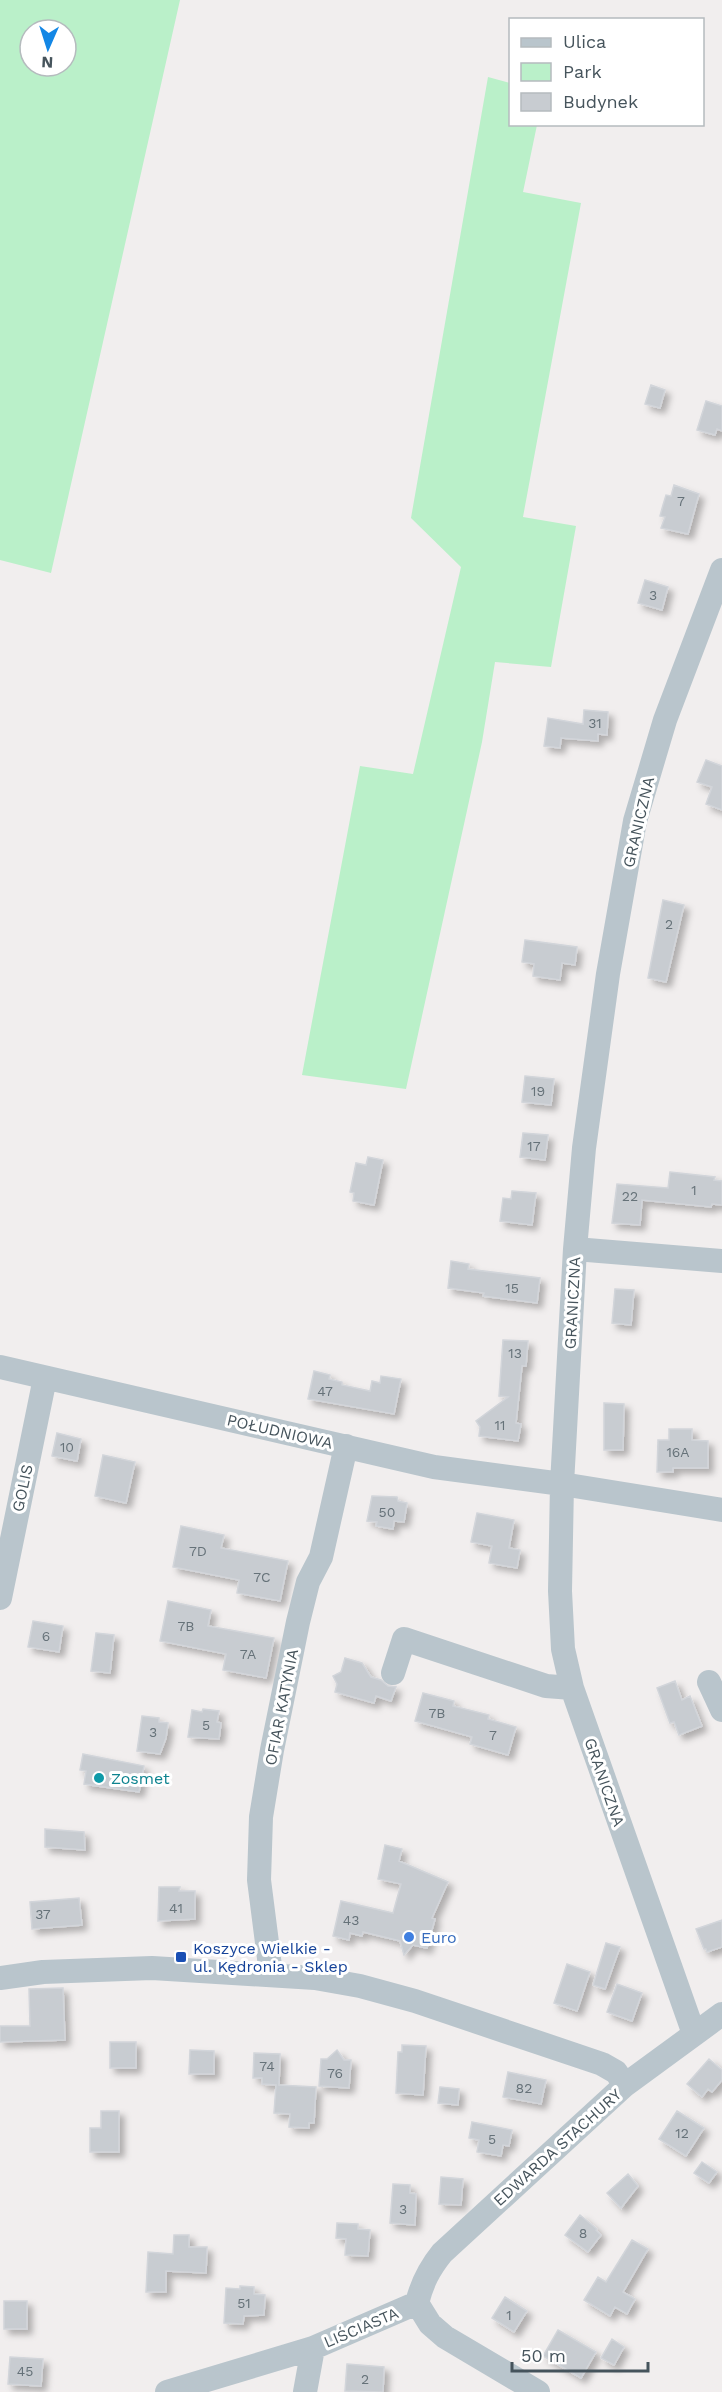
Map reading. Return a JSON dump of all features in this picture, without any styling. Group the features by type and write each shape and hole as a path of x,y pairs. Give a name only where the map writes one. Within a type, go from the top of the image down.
{"street":[{"name":"GRANICZNA","path":"693,2034 572,1688 562,1638 560,1591 562,1484 575,1249 584,1148 608,975 635,821 665,720 722,570"},
{"path":"575,1249 722,1261"},
{"name":"POŁUDNIOWA","path":"0,1366 434,1467 562,1484 722,1510"},
{"name":"GOLIS","path":"0,1598 45,1378"},
{"name":"OFIAR KATYNIA","path":"271,1974 259,1880 261,1817 295,1634 308,1582 321,1557 346,1446"},
{"path":"393,1673 404,1639 546,1686 572,1688"},
{"path":"709,1682 722,1710"},
{"path":"0,1978 43,1972 141,1968 315,1978 360,1986 415,2001 602,2064 616,2072 625,2085"},
{"name":"EDWARDA STACHURY","path":"417,2303 421,2286 429,2269 442,2253 625,2085 722,2014"},
{"path":"417,2303 430,2324 445,2337 538,2392"},
{"name":"LIŚCIASTA","path":"306,2392 313,2349 417,2303"},
{"path":"167,2392 313,2349"}],"green space":[{"path":"0,0 180,0 51,573 0,560"},
{"path":"488,77 509,83 509,126 537,126 523,192 581,203 523,517 576,526 551,667 495,662 482,742 406,1089 302,1075 360,766 413,774 461,567 411,518"}],"building":[{"path":"651,385 665,390 660,408 645,404"},
{"path":"706,401 722,406 722,431 717,429 715,435 697,430"},
{"path":"674,485 699,494 688,534 661,528 665,517 660,516 666,495 671,496"},
{"path":"645,580 668,587 662,610 638,603"},
{"path":"584,710 608,712 607,735 598,734 598,741 561,738 560,748 544,746 548,718 583,724"},
{"path":"706,760 722,766 722,810 706,804 712,787 697,782"},
{"path":"663,900 684,905 666,982 648,978"},
{"path":"525,940 577,947 575,965 562,963 560,980 533,976 534,964 522,962"},
{"path":"525,1076 554,1079 551,1105 522,1102"},
{"path":"523,1133 548,1135 545,1160 520,1157"},
{"path":"368,1157 383,1160 374,1205 353,1201 354,1193 350,1192 356,1163 366,1165"},
{"path":"670,1172 715,1177 714,1180 722,1181 722,1205 712,1204 711,1207 642,1200 640,1225 612,1223 617,1184 668,1188"},
{"path":"512,1191 536,1193 532,1225 500,1221 503,1198 511,1199"},
{"path":"451,1261 469,1264 468,1269 540,1278 537,1303 483,1296 484,1293 448,1288"},
{"path":"615,1289 634,1290 631,1325 612,1323"},
{"path":"503,1340 528,1341 526,1366 522,1366 516,1423 521,1424 518,1441 479,1436 480,1427 476,1421 508,1397 499,1396"},
{"path":"314,1371 330,1375 329,1379 342,1382 342,1385 370,1391 372,1381 380,1383 381,1376 401,1379 394,1414 308,1399"},
{"path":"604,1403 624,1404 623,1450 604,1450"},
{"path":"669,1429 692,1429 692,1440 708,1441 708,1468 673,1468 673,1472 657,1472 658,1440 669,1440"},
{"path":"57,1433 81,1439 77,1461 52,1456"},
{"path":"103,1455 135,1462 126,1503 95,1496"},
{"path":"372,1496 397,1497 398,1501 407,1503 404,1522 394,1521 393,1529 376,1526 377,1522 367,1521"},
{"path":"477,1513 514,1520 509,1548 520,1550 517,1568 489,1563 492,1546 471,1542"},
{"path":"181,1526 224,1535 221,1548 288,1561 280,1601 237,1593 239,1580 173,1567"},
{"path":"168,1601 211,1610 208,1626 274,1638 266,1678 223,1670 226,1654 160,1641"},
{"path":"33,1621 63,1626 59,1652 28,1647"},
{"path":"96,1633 114,1635 110,1673 91,1671"},
{"path":"345,1658 362,1663 371,1677 381,1680 388,1686 396,1687 391,1701 376,1696 374,1703 335,1692 337,1684 333,1676 341,1672"},
{"path":"675,1681 682,1700 690,1696 702,1726 679,1735 674,1722 670,1723 657,1688"},
{"path":"423,1693 454,1701 453,1706 489,1715 488,1719 516,1727 508,1755 470,1744 472,1737 415,1721"},
{"path":"203,1709 219,1711 217,1722 221,1723 219,1739 188,1737 192,1710 202,1712"},
{"path":"142,1716 159,1718 159,1722 168,1723 166,1738 160,1754 137,1751"},
{"path":"83,1754 144,1766 139,1792 84,1784 86,1771 80,1770"},
{"path":"45,1829 84,1832 85,1850 45,1847"},
{"path":"385,1845 402,1849 399,1861 448,1882 432,1918 435,1919 427,1948 413,1945 404,1955 400,1941 363,1932 362,1936 350,1933 349,1940 333,1936 341,1901 393,1913 401,1884 378,1879"},
{"path":"159,1887 180,1887 179,1891 195,1891 195,1919 158,1921"},
{"path":"79,1898 82,1925 32,1929 30,1902"},
{"path":"722,1920 722,1947 707,1952 696,1929"},
{"path":"606,1943 620,1947 605,1989 593,1985"},
{"path":"567,1964 590,1972 577,2011 554,2003"},
{"path":"617,1984 642,1993 632,2021 607,2012"},
{"path":"63,1988 65,2040 0,2042 0,2026 30,2026 29,1989"},
{"path":"110,2042 136,2042 136,2068 110,2068"},
{"path":"402,2045 426,2046 423,2095 396,2093 398,2052 402,2052"},
{"path":"190,2050 214,2051 214,2074 189,2074"},
{"path":"337,2050 344,2060 351,2060 349,2088 319,2086 321,2059 327,2059"},
{"path":"254,2053 280,2054 279,2085 316,2087 314,2123 309,2123 309,2128 289,2127 290,2114 274,2113 276,2085 262,2084 262,2078 253,2078"},
{"path":"709,2059 722,2070 722,2080 712,2092 708,2089 702,2097 687,2084"},
{"path":"508,2072 546,2080 541,2104 503,2097"},
{"path":"440,2087 459,2089 458,2105 438,2103"},
{"path":"101,2111 119,2111 119,2152 90,2152 90,2128 101,2128"},
{"path":"677,2111 704,2128 686,2156 659,2139"},
{"path":"472,2122 512,2130 509,2146 503,2145 501,2156 477,2152 479,2140 469,2138"},
{"path":"702,2162 717,2172 709,2183 694,2173"},
{"path":"628,2174 638,2186 621,2208 607,2193"},
{"path":"441,2177 463,2179 461,2205 439,2204"},
{"path":"393,2184 410,2185 410,2193 416,2194 415,2225 390,2223"},
{"path":"580,2215 601,2235 588,2252 565,2235"},
{"path":"337,2223 358,2224 358,2229 370,2230 368,2256 345,2255 346,2239 336,2238"},
{"path":"174,2235 189,2235 189,2247 207,2247 206,2273 166,2271 166,2292 146,2292 148,2252 173,2254"},
{"path":"632,2240 648,2249 623,2292 635,2299 627,2314 615,2307 610,2316 584,2300 598,2277 606,2282"},
{"path":"240,2286 254,2287 254,2294 265,2295 264,2315 244,2316 243,2324 224,2323 226,2288 240,2289"},
{"path":"505,2297 527,2311 514,2332 492,2318"},
{"path":"4,2301 27,2301 27,2329 4,2329"},
{"path":"558,2330 596,2352 581,2378 543,2356"},
{"path":"612,2339 624,2347 614,2365 601,2358"},
{"path":"10,2357 43,2359 41,2386 8,2384"},
{"path":"347,2364 384,2367 383,2392 345,2391"}],"place":[{"name":"Zosmet","path":"99,1778"},
{"name":"Euro","path":"409,1937"},
{"name":"Koszyce Wielkie - ul. Kędronia - Sklep","path":"181,1957"}]}
